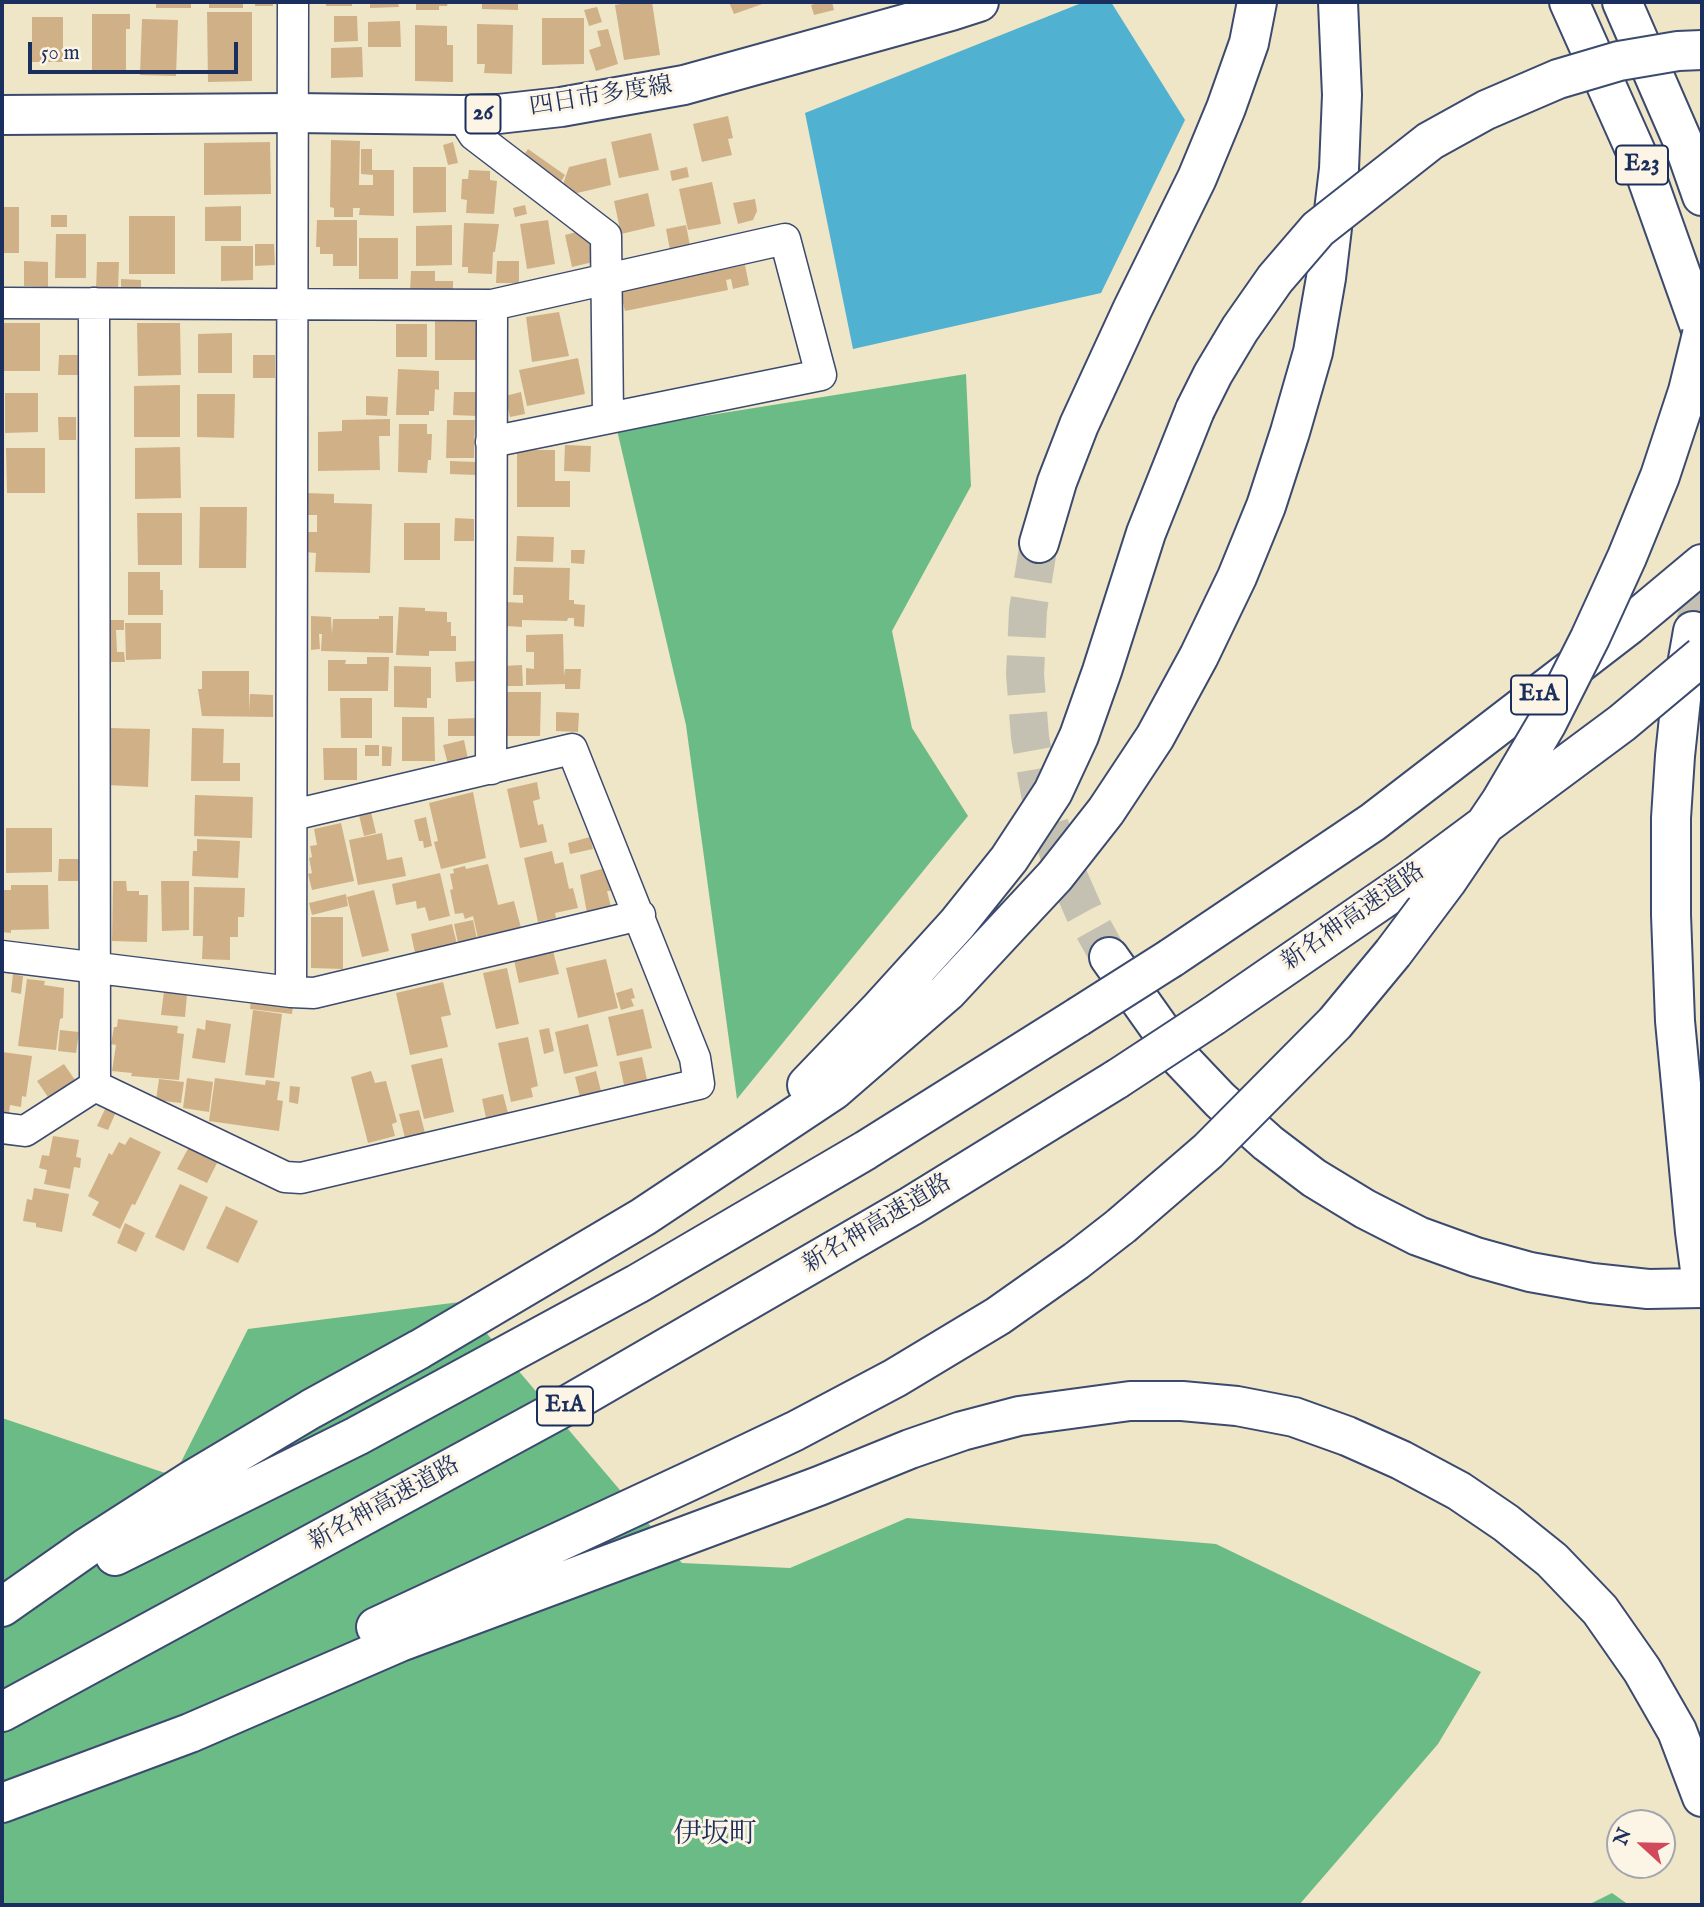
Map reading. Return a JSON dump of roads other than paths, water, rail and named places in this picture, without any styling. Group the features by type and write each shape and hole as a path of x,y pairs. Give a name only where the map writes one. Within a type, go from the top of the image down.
{"main road":[{"name":"四日市多度線","path":"2,115 461,115 561,107 684,85 979,2"},
{"path":"1039,543 1057,482 1101,375 1207,155 1226,108 1248,43 1257,2"},
{"path":"2,1607 86,1548 192,1480 311,1409 421,1349 643,1217 834,1090 947,992 1055,877 1106,811 1155,737 1199,656 1237,577 1266,506 1290,432 1312,352 1339,169 1342,94 1338,2"},
{"name":"E23","path":"1570,2 1644,170 1702,333"},
{"name":"E23","path":"1622,2 1683,142 1702,196"},
{"path":"703,1176 795,1098 878,1011 957,924 1009,859 1053,792 1079,736 1146,533 1195,410 1240,329 1275,279 1318,229 1430,141 1486,110 1558,79 1619,61 1678,51 1702,50"},
{"path":"2,1803 795,1431 895,1378 998,1316 1076,1261 1208,1151 1335,1023 1393,953 1447,881 1501,800 1547,723 1627,557 1660,475 1688,391 1702,333"},
{"name":"E1A","path":"2,1616 164,1530 357,1436 637,1284 866,1150 1171,958 1373,822 1629,625 1702,564"},
{"path":"1109,957 1182,1060 1220,1100 1268,1143 1314,1178 1365,1209 1418,1236 1476,1257 1530,1272 1648,1289 1702,1287 1675,1021 1671,915 1671,818 1675,756 1681,699 1698,643"},
{"name":"新名神高速道路","path":"2,1712 582,1396 911,1206 1116,1079 1213,1016 1412,879 1622,723 1698,643"},
{"path":"2,1803 190,1733 400,1642 962,1431 1019,1416 1130,1401 1182,1401 1237,1406 1294,1418 1348,1436 1401,1460 1459,1491 1506,1523 1552,1560 1607,1620 1642,1670 1677,1731 1702,1797"}],"street":[{"path":"292,992 293,2"},
{"path":"461,115 474,135 607,236 608,418"},
{"path":"2,303 492,305 785,239 821,375 491,442"},
{"path":"94,303 95,1086"},
{"path":"491,769 492,305"},
{"path":"95,1086 285,1177 301,1178 699,1084 695,1058 572,749 293,815"},
{"path":"2,956 314,993 640,915"},
{"path":"2,1128 25,1131 95,1086"}],"water":[{"path":"1084,2 1111,2 1185,120 1101,293 853,349 805,113"}],"tunnel":[{"path":"1039,543 1028,610 1025,674 1030,737 1040,794 1059,855 1084,912 1109,957"},
{"path":"1693,631 1702,595"}],"district":[{"name":"伊坂町","path":"715,1836"}]}
